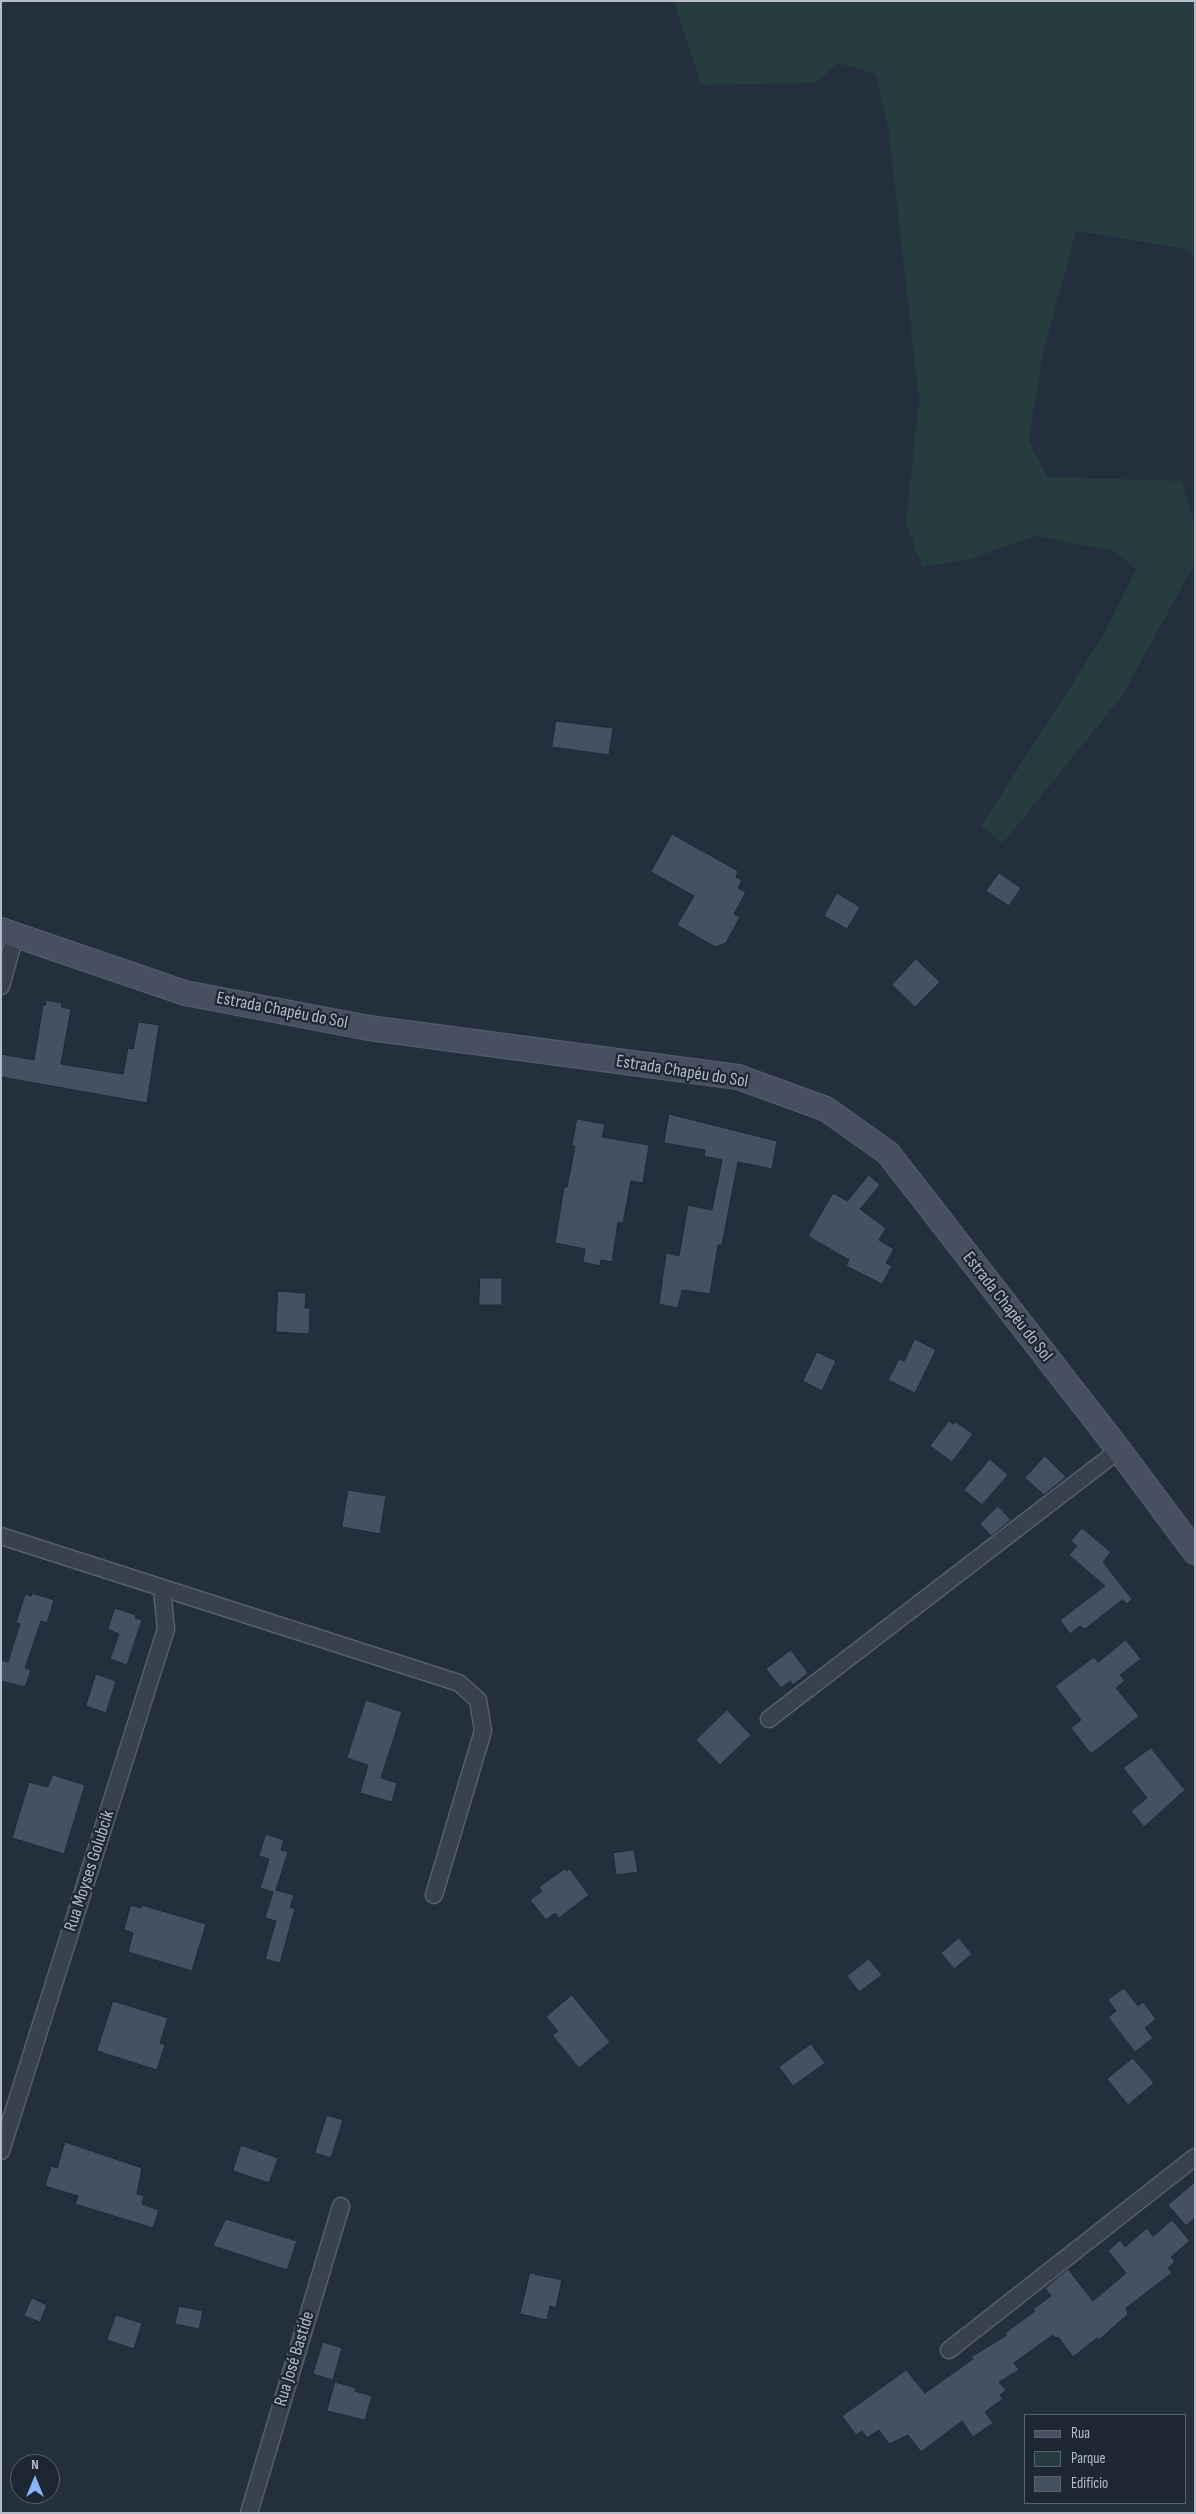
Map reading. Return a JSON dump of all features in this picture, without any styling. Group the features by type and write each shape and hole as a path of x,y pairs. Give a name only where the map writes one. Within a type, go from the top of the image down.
{"main road":[{"name":"Estrada Chapéu do Sol","path":"8,933 185,992 368,1028 738,1078 826,1109 888,1153 1119,1450 1195,1552"}],"street":[{"path":"1,986 8,933"},
{"path":"769,1719 1119,1450"},
{"path":"1,1536 459,1683 478,1700 483,1731 434,1895"},
{"name":"Rua Moyses Golubcik","path":"1,2151 166,1629 162,1589"},
{"path":"949,2350 1195,2157"},
{"name":"Rua José Bastide","path":"249,2513 341,2206"}],"green space":[{"path":"674,1 1195,1 1195,259 1187,249 1076,231 1042,357 1029,442 1047,477 1182,481 1195,525 1195,563 1122,696 1003,843 981,826 1103,636 1136,569 1115,551 1035,536 967,560 922,567 906,522 919,401 889,134 876,74 838,63 815,83 701,85"}],"building":[{"path":"556,721 613,728 609,755 552,747"},
{"path":"672,834 738,871 736,877 742,880 738,888 746,892 734,914 740,917 726,943 715,947 677,925 694,896 651,872"},
{"path":"999,873 1021,888 1009,906 986,891"},
{"path":"837,893 860,907 847,929 824,916"},
{"path":"916,959 940,982 915,1007 892,985"},
{"path":"46,1000 62,1003 61,1007 71,1009 61,1064 123,1074 128,1048 133,1049 138,1024 140,1022 159,1025 147,1103 1,1077 1,1054 34,1060 43,1005 45,1005"},
{"path":"669,1114 777,1141 772,1169 738,1162 722,1245 718,1245 710,1294 682,1290 678,1308 659,1304 666,1253 679,1256 688,1205 712,1210 722,1160 704,1156 705,1150 664,1143"},
{"path":"577,1119 605,1124 602,1137 649,1145 643,1183 631,1181 623,1223 618,1222 612,1262 601,1260 600,1266 583,1262 585,1249 555,1243 564,1187 567,1187 575,1146 572,1146"},
{"path":"869,1175 880,1185 860,1209 886,1228 879,1240 894,1249 886,1263 892,1266 882,1284 846,1266 849,1260 808,1236 833,1193 847,1201"},
{"path":"480,1278 502,1278 502,1305 479,1305"},
{"path":"278,1291 306,1293 305,1308 310,1308 309,1334 276,1332"},
{"path":"915,1339 936,1350 915,1393 888,1380 899,1359 904,1361"},
{"path":"817,1352 836,1361 822,1391 803,1381"},
{"path":"949,1421 954,1424 956,1422 973,1434 952,1462 930,1446"},
{"path":"1045,1456 1066,1477 1044,1495 1025,1478"},
{"path":"990,1459 1008,1475 982,1505 964,1490"},
{"path":"348,1490 386,1496 380,1534 342,1527"},
{"path":"998,1506 1011,1520 991,1536 980,1524"},
{"path":"1082,1528 1111,1552 1103,1562 1132,1599 1127,1604 1122,1600 1085,1629 1080,1626 1070,1634 1060,1620 1105,1586 1069,1555 1077,1546 1071,1541"},
{"path":"32,1593 54,1600 47,1623 41,1621 25,1668 31,1670 25,1687 1,1681 1,1660 8,1662 20,1624 16,1623 25,1594 31,1596"},
{"path":"115,1608 136,1615 135,1618 142,1620 127,1665 110,1659 119,1634 108,1629"},
{"path":"1126,1640 1141,1659 1120,1675 1125,1681 1116,1688 1139,1716 1091,1754 1071,1728 1081,1720 1055,1686 1094,1657 1098,1662"},
{"path":"791,1650 808,1673 793,1685 790,1681 781,1688 766,1669"},
{"path":"96,1674 116,1681 106,1713 86,1706"},
{"path":"366,1700 402,1712 381,1778 397,1783 392,1802 360,1793 368,1765 347,1758"},
{"path":"727,1710 751,1735 720,1765 696,1740"},
{"path":"1151,1748 1185,1790 1144,1827 1131,1811 1147,1798 1123,1768"},
{"path":"53,1775 85,1785 64,1854 12,1838 29,1782 47,1787"},
{"path":"266,1834 284,1840 281,1850 288,1852 276,1890 294,1895 290,1907 295,1909 280,1963 265,1959 276,1921 265,1918 273,1892 260,1888 269,1859 259,1856"},
{"path":"634,1850 638,1872 616,1875 613,1853"},
{"path":"565,1869 567,1871 570,1869 589,1895 559,1918 555,1913 546,1920 530,1900 542,1891 539,1887"},
{"path":"131,1905 141,1908 142,1905 206,1924 192,1971 128,1952 133,1933 124,1930"},
{"path":"959,1938 972,1954 954,1969 941,1953"},
{"path":"869,1959 882,1975 859,1992 847,1976"},
{"path":"1124,1988 1138,2006 1143,2002 1156,2019 1145,2028 1153,2038 1135,2052 1108,2017 1116,2011 1108,2000"},
{"path":"572,1995 610,2042 579,2068 552,2035 558,2031 546,2017"},
{"path":"113,2001 168,2018 160,2043 165,2045 157,2070 97,2051"},
{"path":"811,2044 825,2063 793,2086 779,2067"},
{"path":"1133,2058 1154,2083 1128,2105 1107,2079"},
{"path":"327,2115 343,2120 331,2158 315,2153"},
{"path":"65,2142 142,2168 137,2194 144,2196 142,2204 159,2210 153,2228 75,2204 78,2196 45,2186 51,2166 57,2168"},
{"path":"241,2145 278,2158 269,2183 233,2171"},
{"path":"1195,2182 1195,2218 1186,2226 1168,2205"},
{"path":"226,2219 297,2241 287,2270 213,2246"},
{"path":"1172,2220 1190,2241 1171,2257 1175,2262 1168,2268 1172,2273 1126,2308 1128,2314 1099,2340 1097,2338 1073,2357 1058,2337 1056,2338 1053,2335 1014,2363 1019,2370 999,2382 1006,2390 1000,2395 1003,2399 985,2412 993,2423 973,2437 962,2421 921,2452 908,2435 889,2444 879,2430 867,2438 862,2431 856,2435 842,2416 906,2370 925,2393 973,2359 971,2357 1007,2335 1005,2333 1035,2311 1033,2309 1051,2296 1045,2288 1068,2269 1093,2301 1126,2273 1108,2251 1120,2240 1125,2247 1147,2228 1153,2236"},
{"path":"530,2273 562,2280 556,2308 550,2306 547,2320 520,2314"},
{"path":"32,2298 47,2305 40,2322 24,2316"},
{"path":"179,2306 203,2311 199,2329 175,2324"},
{"path":"116,2315 142,2323 134,2349 107,2340"},
{"path":"323,2342 342,2348 333,2380 313,2374"},
{"path":"335,2382 356,2388 355,2391 372,2396 365,2420 327,2411"}]}
